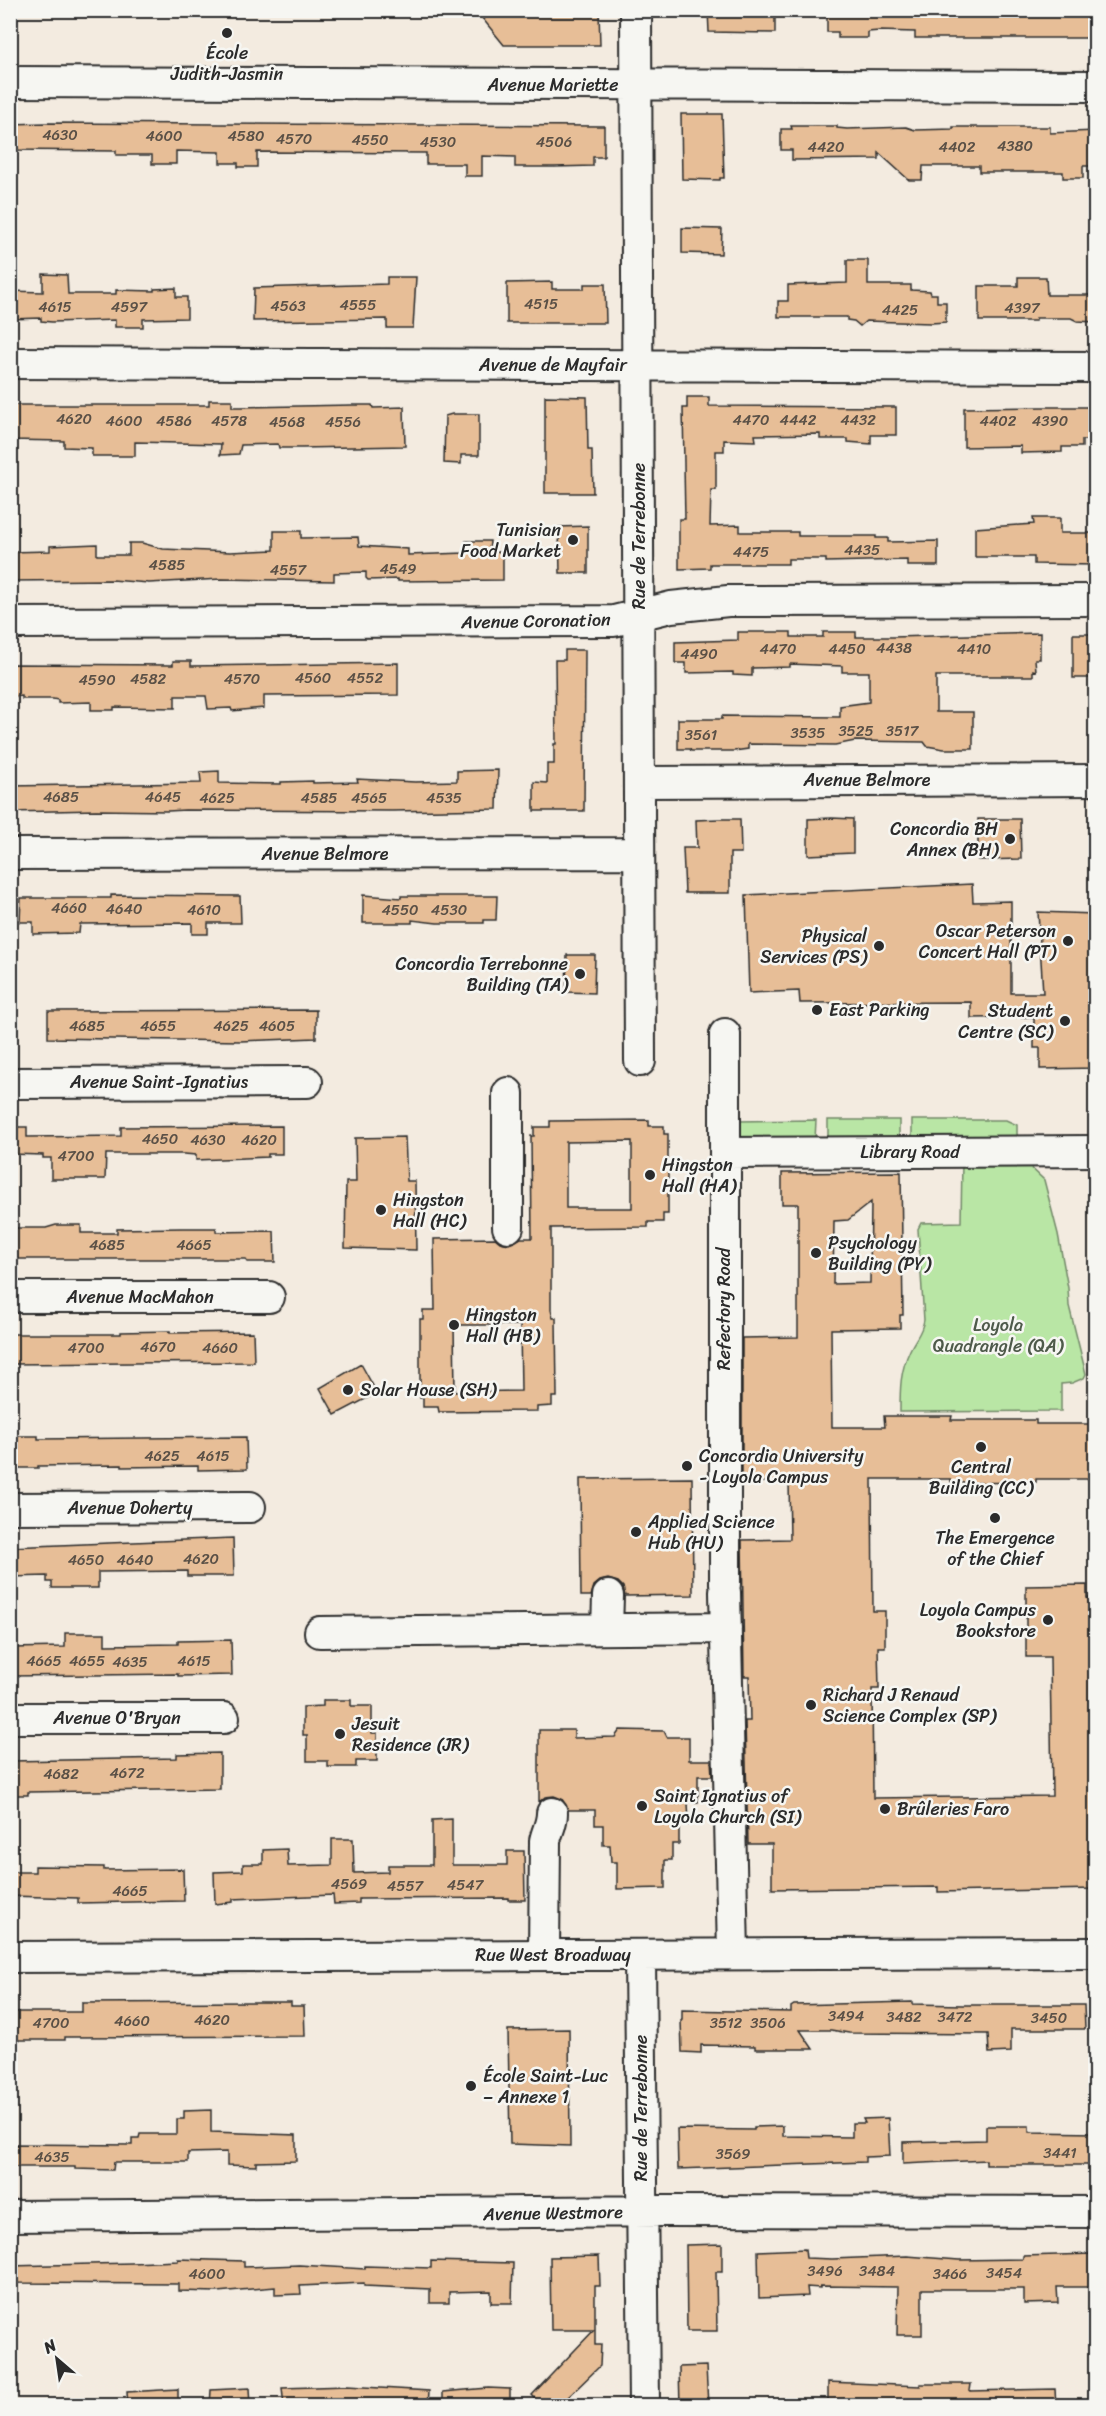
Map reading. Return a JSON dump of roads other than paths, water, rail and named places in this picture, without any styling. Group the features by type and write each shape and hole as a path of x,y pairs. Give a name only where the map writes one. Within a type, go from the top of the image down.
{"street":[{"name":"Rue de Terrebonne","path":"636,10 640,1061"},
{"name":"Avenue Mariette","path":"10,82 1095,86"},
{"name":"Avenue de Mayfair","path":"10,363 1095,368"},
{"name":"Avenue Coronation","path":"10,623 614,621 671,607 728,601 1095,600"},
{"name":"Avenue Belmore","path":"639,782 1095,780"},
{"name":"Avenue Belmore","path":"10,854 639,853"},
{"name":"Refectory Road","path":"725,1034 725,1588 733,1954"},
{"name":"Avenue Saint-Ignatius","path":"10,1083 307,1082"},
{"path":"508,1092 508,1227"},
{"name":"Library Road","path":"725,1153 1095,1151"},
{"name":"Avenue MacMahon","path":"10,1297 269,1297"},
{"name":"Avenue Doherty","path":"10,1508 250,1507"},
{"path":"607,1629 608,1596"},
{"path":"320,1632 726,1628"},
{"name":"Avenue O'Bryan","path":"10,1718 224,1718"},
{"path":"544,1955 545,1842 551,1825 552,1813"},
{"name":"Rue West Broadway","path":"10,1957 1095,1953"},
{"name":"Rue de Terrebonne","path":"640,1954 644,2406"},
{"name":"Avenue Westmore","path":"10,2216 1095,2212"}],"place":[{"name":"École Judith-Jasmin","path":"227,33"},
{"name":"Tunisian Food Market","path":"573,540"},
{"name":"Concordia BH Annex (BH)","path":"1010,839"},
{"name":"Oscar Peterson Concert Hall (PT)","path":"1068,941"},
{"name":"Physical Services (PS)","path":"879,946"},
{"name":"Concordia Terrebonne Building (TA)","path":"580,974"},
{"name":"East Parking","path":"817,1010"},
{"name":"Student Centre (SC)","path":"1065,1021"},
{"name":"Hingston Hall (HA)","path":"650,1175"},
{"name":"Hingston Hall (HC)","path":"381,1210"},
{"name":"Psychology Building (PY)","path":"816,1253"},
{"name":"Hingston Hall (HB)","path":"454,1325"},
{"name":"Solar House (SH)","path":"348,1390"},
{"name":"Central Building (CC)","path":"981,1447"},
{"name":"Concordia University - Loyola Campus","path":"687,1466"},
{"name":"The Emergence of the Chief","path":"995,1518"},
{"name":"Applied Science Hub (HU)","path":"636,1532"},
{"name":"Loyola Campus Bookstore","path":"1048,1620"},
{"name":"Richard J Renaud Science Complex (SP)","path":"811,1705"},
{"name":"Jesuit Residence (JR)","path":"340,1734"},
{"name":"Saint Ignatius of Loyola Church (SI)","path":"642,1806"},
{"name":"Brûleries Faro","path":"885,1809"},
{"name":"École Saint-Luc – Annexe 1","path":"471,2086"}],"park label":[{"name":"Loyola Quadrangle (QA)","path":"998,1335"}]}
